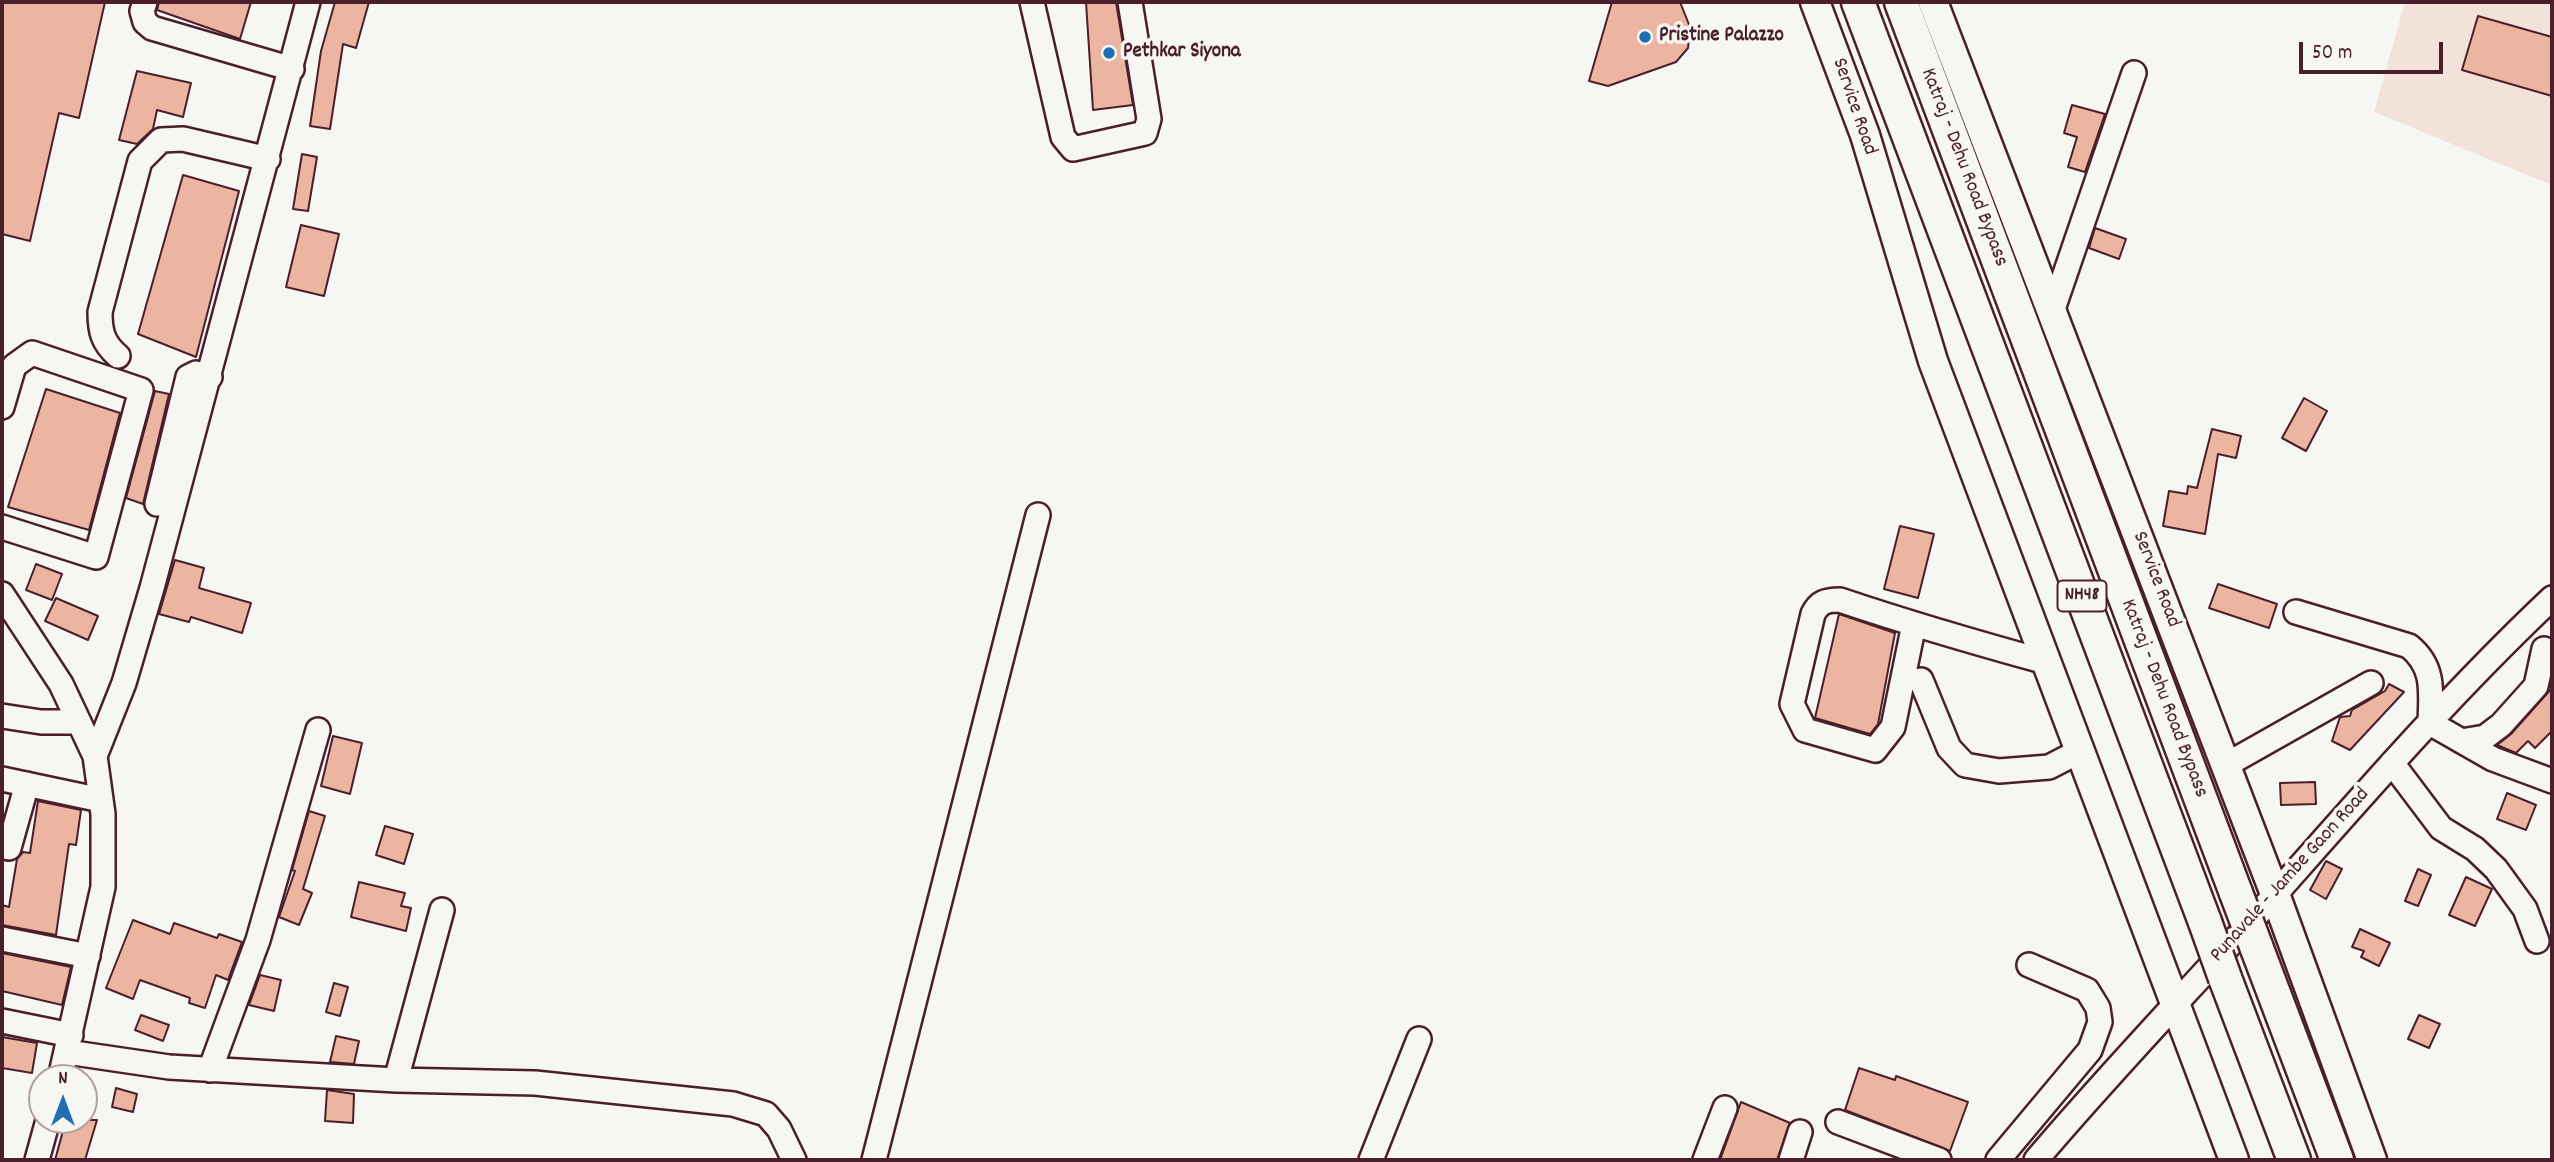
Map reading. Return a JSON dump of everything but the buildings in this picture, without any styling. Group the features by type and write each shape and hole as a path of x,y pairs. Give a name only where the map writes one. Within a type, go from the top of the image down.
{"highway":[{"name":"Katraj - Dehu Road Bypass","path":"1858,2 2294,1160"},
{"name":"Katraj - Dehu Road Bypass","path":"1901,2 2337,1160"}],"main road":[{"name":"Service Road","path":"1815,2 1865,135 1933,361 2234,1160"},
{"name":"Service Road","path":"1933,2 2275,894 2372,1160"}],"street":[{"path":"145,2 142,11 145,22 152,28 292,69"},
{"path":"94,756 124,683 210,377 308,2"},
{"path":"1032,2 1063,137 1073,149 1145,132 1149,120 1130,2"},
{"path":"2052,312 2134,73"},
{"path":"118,356 106,345 100,330 100,312 140,161 161,140 183,139 268,159"},
{"path":"2,407 14,366 32,353 141,390 96,557 2,527"},
{"path":"157,504 188,377 196,373 210,377"},
{"path":"874,1160 1038,516"},
{"path":"2,594 61,684 94,756 101,800 103,887 64,1064"},
{"name":"Punavale - Jambe Gaon Road","path":"2036,1160 2087,1099 2175,1006 2392,763 2511,637 2552,598"},
{"path":"1914,624 1893,727 1875,750 1805,730 1792,704 1818,605 1827,600 1840,600 2046,662"},
{"path":"2296,612 2409,646 2422,656 2429,670 2430,723 2493,759 2552,781"},
{"path":"2461,741 2485,737 2501,725 2536,686 2548,650 2511,637"},
{"path":"1921,680 1949,748 1965,765 1998,771 2049,767 2080,751"},
{"path":"2226,765 2371,683"},
{"path":"2,716 40,722 79,722"},
{"path":"210,1070 258,940 318,730"},
{"path":"2392,763 2441,828 2475,849 2496,869 2525,909 2537,941"},
{"path":"2,779 101,800"},
{"path":"2,846 9,848 27,785"},
{"path":"397,1080 442,910"},
{"path":"2,939 88,956"},
{"path":"1998,1160 2090,1050 2100,1022 2098,1008 2087,990 2029,965"},
{"path":"2,1021 115,1061 210,1070 397,1080 536,1083 733,1104 766,1114 779,1129 794,1160"},
{"path":"1371,1160 1419,1039"},
{"path":"1705,1160 1725,1108"},
{"path":"1838,1122 1939,1160"},
{"path":"1791,1160 1800,1132"},
{"path":"37,1160 44,1134"}],"shaded area":[{"path":"2405,2 2552,2 2552,185 2374,112"}],"place":[{"name":"Pristine Palazzo","path":"1645,37"},
{"name":"Pethkar Siyona","path":"1109,53"}]}
